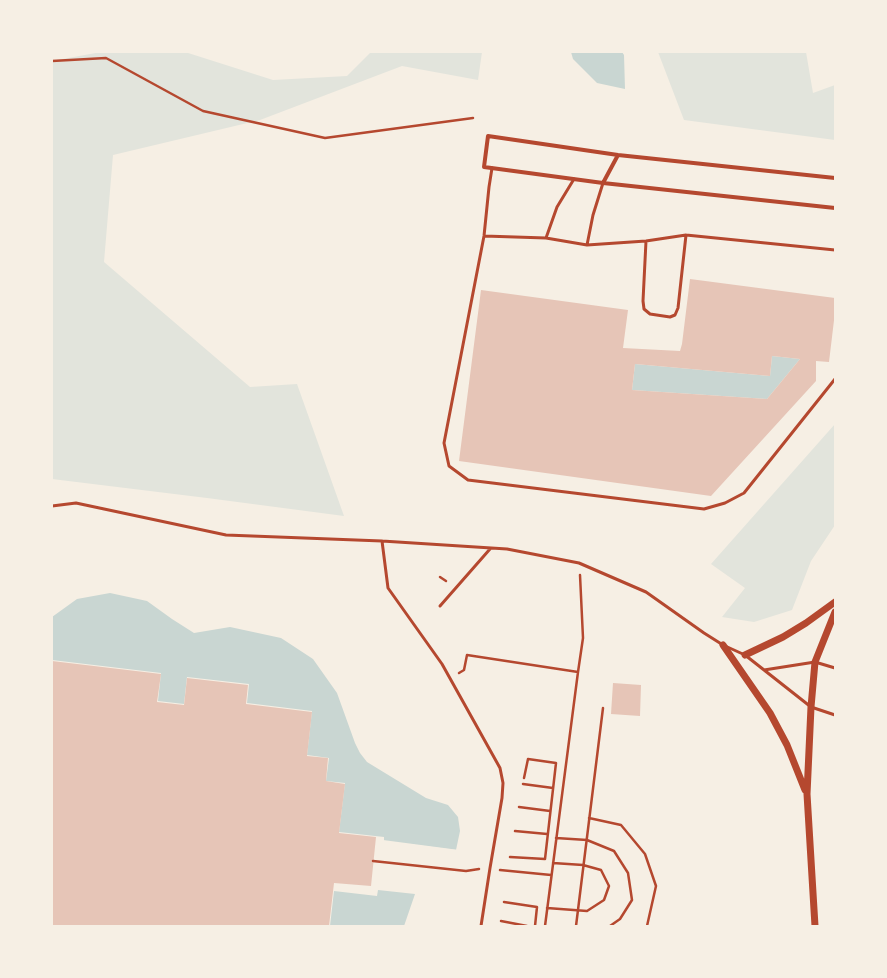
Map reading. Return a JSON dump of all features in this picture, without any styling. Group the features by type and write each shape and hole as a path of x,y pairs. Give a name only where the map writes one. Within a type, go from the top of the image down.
{"street":[{"path":"835,178 618,155 488,136 484,167 574,179 835,208"},
{"path":"603,182 618,155"},
{"path":"745,655 783,637 806,623 835,602"},
{"path":"815,926 806,794 811,706 816,662 835,612"},
{"path":"723,645 770,713 787,745 806,794"}],"lane":[{"path":"492,168 484,236 444,443 449,466 468,480 704,509 725,504 744,493 835,379"},
{"path":"546,238 557,207 574,179"},
{"path":"587,245 593,215 603,182"},
{"path":"484,236 546,238 587,245 646,241 686,235 835,250"},
{"path":"646,241 643,301 644,309 650,314 670,317 675,315 678,308 686,235"},
{"path":"52,506 76,503 226,535 382,541 507,549 579,563 646,592 704,633 723,645 745,655 811,706 835,715"},
{"path":"382,541 388,588 442,664 500,768 503,783 502,798 481,926"},
{"path":"440,606 490,549"},
{"path":"764,670 816,662 835,668"}],"path":[{"path":"52,61 106,58 203,110 325,138 473,118"},
{"path":"545,926 583,638 579,563"},
{"path":"459,673 464,670 467,655 578,672"},
{"path":"576,926 603,708"},
{"path":"510,856 545,859 556,763 528,759 524,778"},
{"path":"523,784 553,788"},
{"path":"519,807 550,811"},
{"path":"589,818 621,825 645,854 656,886 647,926"},
{"path":"515,831 547,834"},
{"path":"556,838 587,840 614,851 628,873 632,900 620,919 610,926"},
{"path":"373,861 466,871 490,868 551,875"},
{"path":"547,908 587,911 604,900 609,886 601,870 584,864 553,863"},
{"path":"504,902 537,907 534,926"},
{"path":"502,921 527,926"}],"shaded area":[{"path":"101,52 185,52 273,80 347,76 371,52 482,52 478,80 402,66 260,120 113,155 104,262 250,387 297,384 344,516 52,479 52,61"},
{"path":"571,52 622,52 624,55 625,89 597,83 573,59"},
{"path":"658,52 806,52 813,93 835,85 835,140 684,120"},
{"path":"772,356 800,359 767,399 632,390 635,364 770,376"},
{"path":"835,424 835,525 811,561 792,610 754,622 722,617 745,588 711,564"},
{"path":"110,593 147,601 194,633 230,627 281,638 313,659 337,693 355,743 367,762 426,798 448,805 458,817 460,831 456,850 384,841 384,837 339,832 345,783 326,781 329,758 307,755 312,711 247,703 249,684 187,677 184,704 158,701 161,673 52,660 52,617 77,599"},
{"path":"378,890 415,894 404,926 330,926 334,891 377,896"}],"pier":[{"path":"383,840 459,850 456,852 384,843"}],"building":[{"path":"690,279 835,298 835,312 829,362 816,361 816,381 711,496 459,461 481,290 628,310 623,348 680,351","holes":["772,356 800,359 767,399 632,390 635,364 770,376"]},
{"path":"52,661 161,674 157,702 184,705 187,678 248,685 246,704 312,712 307,756 328,758 326,781 345,784 339,833 376,837 371,886 334,883 329,926 52,926"},
{"path":"613,683 641,685 640,716 611,714"}]}
